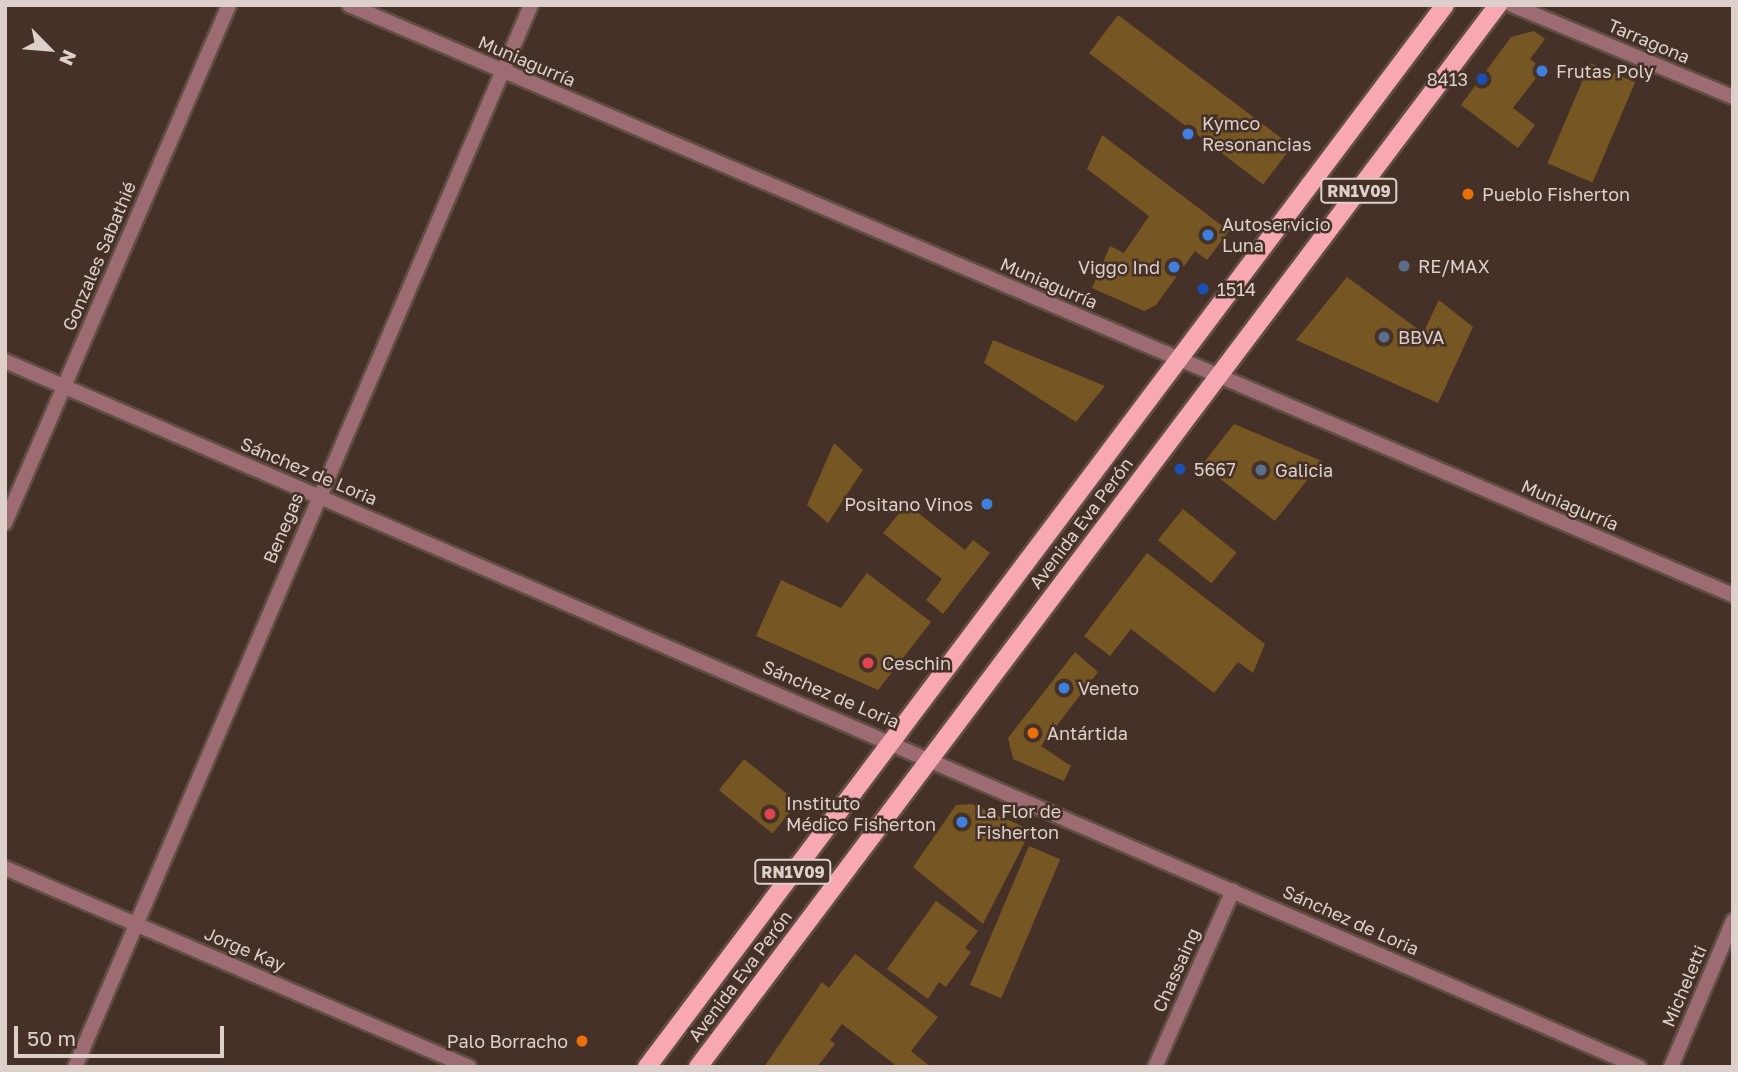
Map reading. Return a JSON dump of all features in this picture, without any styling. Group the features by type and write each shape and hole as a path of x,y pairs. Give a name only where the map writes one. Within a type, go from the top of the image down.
{"main road":[{"name":"Avenida Eva Perón","path":"647,1067 1446,5"},
{"name":"Avenida Eva Perón","path":"698,1067 1499,5"}],"street":[{"name":"Gonzales Sabathié","path":"5,523 229,5"},
{"name":"Muniagurría","path":"349,5 503,73 1733,595"},
{"name":"Benegas","path":"75,1067 531,5"},
{"name":"Tarragona","path":"1512,5 1733,97"},
{"name":"Sánchez de Loria","path":"5,361 892,741 1639,1067"},
{"name":"Jorge Kay","path":"5,868 469,1067"},
{"name":"Chassaing","path":"1155,1067 1233,890"},
{"name":"Micheletti","path":"1671,1067 1733,921"}],"building":[{"path":"1118,15 1292,146 1263,185 1089,53"},
{"path":"1534,31 1545,39 1530,59 1543,69 1513,108 1535,125 1518,148 1461,105 1511,37"},
{"path":"1590,63 1635,82 1593,182 1547,163"},
{"path":"1102,135 1229,231 1207,260 1195,251 1156,305 1144,311 1092,288 1110,246 1124,253 1149,216 1087,169"},
{"name":"BBVA","path":"1347,277 1423,333 1439,300 1473,327 1438,403 1296,340"},
{"path":"993,340 1105,386 1076,422 984,363"},
{"name":"Galicia","path":"1234,424 1322,461 1275,521 1202,465"},
{"path":"834,443 863,470 828,523 807,505"},
{"path":"907,504 965,550 973,540 990,553 943,614 926,600 942,579 883,533"},
{"path":"1183,509 1237,552 1211,584 1158,540"},
{"path":"1147,553 1265,644 1253,673 1238,662 1214,693 1131,629 1110,656 1084,636"},
{"path":"867,573 931,622 878,690 756,636 781,580 841,608"},
{"path":"1075,652 1098,672 1041,746 1071,766 1064,781 1013,759 1008,738"},
{"path":"744,759 798,802 772,834 719,790"},
{"path":"972,804 1031,830 983,924 913,867 956,805"},
{"path":"1029,846 1060,859 1001,998 970,985"},
{"path":"936,901 978,931 965,948 971,952 946,987 939,982 928,999 887,969"},
{"path":"855,954 938,1017 911,1051 931,1067 898,1067 842,1024 830,1040 835,1044 817,1067 764,1067 822,982 829,988"}],"place":[{"name":"Frutas Poly","path":"1542,71"},
{"name":"8413","path":"1482,79"},
{"name":"Kymco Resonancias","path":"1188,134"},
{"name":"Pueblo Fisherton","path":"1468,194"},
{"name":"Autoservicio Luna","path":"1208,235"},
{"name":"RE/MAX","path":"1404,266"},
{"name":"Viggo Ind","path":"1174,267"},
{"name":"1514","path":"1203,289"},
{"name":"BBVA","path":"1384,337"},
{"name":"5667","path":"1180,469"},
{"name":"Galicia","path":"1261,470"},
{"name":"Positano Vinos","path":"987,504"},
{"name":"Ceschin","path":"868,663"},
{"name":"Veneto","path":"1064,688"},
{"name":"Antártida","path":"1033,733"},
{"name":"Instituto Médico Fisherton","path":"770,814"},
{"name":"La Flor de Fisherton","path":"962,822"},
{"name":"Palo Borracho","path":"582,1041"}]}
